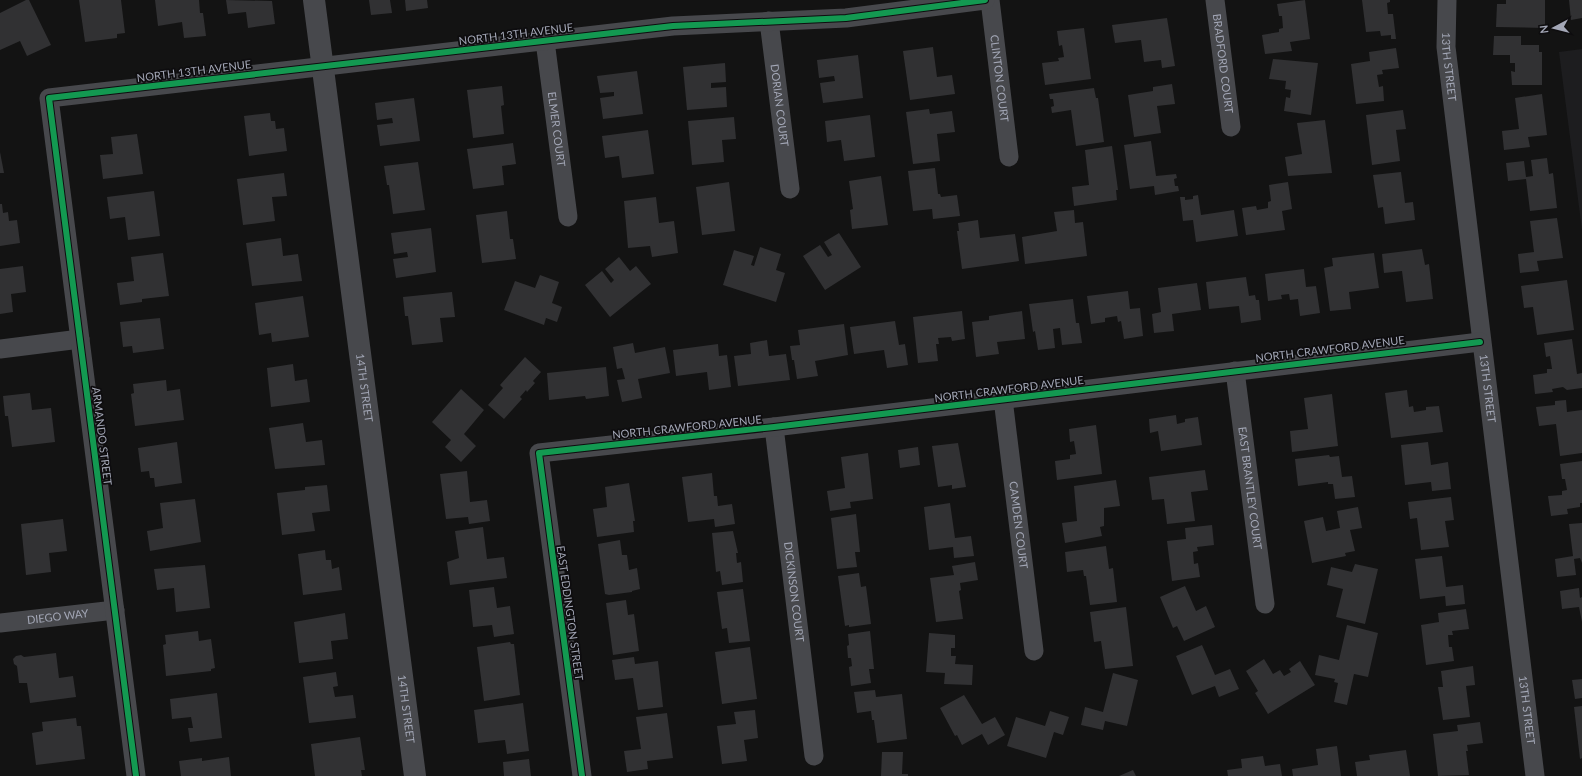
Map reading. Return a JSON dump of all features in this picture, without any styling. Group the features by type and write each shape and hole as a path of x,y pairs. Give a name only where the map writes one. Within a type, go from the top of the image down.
{"street":[{"name":"14TH STREET","path":"314,0 415,776"},
{"name":"NORTH 13TH AVENUE","path":"49,98 673,26 846,18 985,0"},
{"name":"CLINTON COURT","path":"990,0 1009,158"},
{"name":"BRADFORD COURT","path":"1215,0 1232,127"},
{"name":"13TH STREET","path":"1447,0 1446,48 1480,342 1535,776"},
{"name":"DORIAN COURT","path":"769,21 790,189"},
{"name":"ELMER COURT","path":"545,41 568,217"},
{"name":"ARMANDO STREET","path":"49,98 136,776"},
{"path":"0,349 80,339"},
{"name":"NORTH CRAWFORD AVENUE","path":"539,453 774,427 1480,342"},
{"name":"EAST BRANTLEY COURT","path":"1235,371 1265,604"},
{"name":"CAMDEN COURT","path":"1003,399 1034,651"},
{"name":"DICKINSON COURT","path":"774,427 814,756"},
{"name":"EAST EDDINGTON STREET","path":"539,453 582,776"},
{"name":"DIEGO WAY","path":"0,623 115,610"}],"shaded area":[{"path":"1582,49 1582,230 1559,52"}],"building":[{"path":"26,0 29,0 51,45 27,56 20,41 0,50 0,13"},
{"path":"79,0 121,0 125,33 117,34 117,38 85,42"},
{"path":"155,0 199,0 200,13 203,13 206,36 184,38 182,22 158,26"},
{"path":"226,0 272,1 275,24 248,28 246,12 228,14"},
{"path":"369,0 390,0 392,13 371,15"},
{"path":"405,0 427,0 428,8 406,11"},
{"path":"1305,0 1310,39 1290,42 1292,51 1265,54 1262,35 1279,32 1279,29 1283,28 1282,16 1279,16 1277,4"},
{"path":"1362,0 1390,0 1390,2 1387,3 1388,14 1393,14 1396,39 1391,39 1391,35 1381,36 1380,31 1366,32"},
{"path":"1506,0 1545,0 1545,28 1496,27 1497,4 1506,4"},
{"path":"1569,0 1582,0 1582,18 1571,20"},
{"path":"1167,18 1175,66 1162,68 1161,60 1144,62 1141,40 1115,43 1112,25"},
{"path":"1084,28 1091,79 1045,85 1042,63 1059,61 1058,58 1064,57 1062,45 1059,46 1057,31"},
{"path":"1494,36 1521,36 1521,45 1539,45 1539,52 1542,52 1542,85 1512,85 1511,71 1515,72 1515,63 1510,63 1510,55 1493,55"},
{"path":"933,47 937,77 952,75 955,94 910,100 903,51"},
{"path":"1396,48 1399,68 1382,70 1383,74 1377,75 1379,87 1383,86 1384,101 1356,104 1351,64 1370,61 1369,52"},
{"path":"858,55 863,98 823,103 820,83 835,81 834,76 819,78 817,60"},
{"path":"1273,59 1318,63 1311,115 1284,111 1286,97 1290,98 1291,90 1285,89 1286,81 1269,79"},
{"path":"725,63 726,82 711,83 711,88 726,87 727,107 687,110 683,67"},
{"path":"637,71 643,114 603,119 600,98 614,96 614,92 600,93 597,76"},
{"path":"1172,84 1175,104 1157,106 1161,133 1134,137 1128,95 1153,91 1153,87"},
{"path":"502,86 504,105 501,106 504,134 473,138 467,90"},
{"path":"1094,88 1096,98 1098,98 1104,142 1076,146 1071,110 1052,113 1051,107 1054,106 1053,99 1050,99 1049,94"},
{"path":"1542,94 1547,135 1528,137 1530,147 1504,150 1502,131 1519,129 1515,98"},
{"path":"414,98 420,141 380,146 377,125 393,123 392,118 377,120 375,103"},
{"path":"929,109 930,114 952,111 955,132 937,134 940,161 913,164 906,112"},
{"path":"1403,110 1406,129 1396,130 1400,161 1372,165 1366,115"},
{"path":"270,113 271,121 275,121 276,129 284,128 287,151 249,156 244,116"},
{"path":"870,115 875,157 844,161 841,140 827,142 825,121"},
{"path":"734,117 736,139 722,140 724,162 692,165 688,121"},
{"path":"1325,120 1332,173 1288,176 1285,157 1302,154 1297,123"},
{"path":"648,130 654,174 622,178 619,156 605,158 602,136"},
{"path":"137,134 143,174 103,179 100,155 113,154 111,137"},
{"path":"1151,141 1156,176 1176,174 1177,178 1174,179 1175,186 1178,186 1179,191 1155,195 1154,186 1130,189 1124,145"},
{"path":"513,143 516,164 502,166 504,185 473,189 467,149"},
{"path":"1112,146 1118,190 1116,190 1117,200 1074,206 1072,187 1089,185 1085,150"},
{"path":"0,152 4,173 0,173"},
{"path":"1547,158 1549,174 1553,173 1557,208 1530,211 1526,179 1508,181 1506,163 1524,161 1526,177 1533,176 1531,160"},
{"path":"418,162 425,210 393,214 389,185 387,185 384,166"},
{"path":"935,168 938,194 940,194 941,197 957,195 960,216 933,219 932,209 913,211 908,171"},
{"path":"1401,172 1405,203 1413,202 1415,220 1385,224 1383,207 1378,208 1373,175"},
{"path":"284,173 287,196 272,197 275,221 243,225 237,179"},
{"path":"881,176 888,225 852,229 850,210 853,209 849,181"},
{"path":"729,182 735,231 702,235 696,187"},
{"path":"1288,182 1292,209 1282,211 1285,230 1246,235 1242,208 1256,206 1257,210 1268,208 1268,202 1271,201 1269,185"},
{"path":"154,191 160,236 128,240 125,217 110,219 107,197"},
{"path":"1198,195 1201,215 1234,210 1238,236 1196,242 1193,220 1183,221 1180,197 1185,197 1185,200 1193,199 1193,196"},
{"path":"656,197 659,223 674,221 678,253 652,257 650,246 628,248 624,201"},
{"path":"0,204 2,204 3,213 8,212 9,221 17,220 20,243 0,246"},
{"path":"1074,210 1075,223 1083,222 1087,256 1025,264 1022,237 1057,231 1054,212"},
{"path":"507,211 510,239 513,239 516,259 482,263 476,215"},
{"path":"1557,218 1563,258 1537,261 1539,271 1520,273 1518,254 1534,252 1530,221"},
{"path":"978,220 980,238 1015,234 1019,261 962,269 957,231 959,231 958,223"},
{"path":"431,228 436,272 396,278 393,259 408,257 407,252 394,254 391,233"},
{"path":"839,233 861,267 825,290 803,256 820,245 828,257 832,255 824,242"},
{"path":"281,238 283,256 298,254 302,281 252,286 246,243"},
{"path":"760,247 781,254 776,270 785,273 776,302 723,285 734,250 754,256 751,265 754,266"},
{"path":"1422,249 1425,265 1429,264 1433,299 1406,302 1402,271 1384,273 1382,254"},
{"path":"163,253 169,296 142,299 142,302 120,305 117,283 134,281 131,257"},
{"path":"1374,253 1379,288 1349,292 1351,309 1330,311 1324,268 1333,266 1332,258"},
{"path":"619,257 630,271 636,266 651,284 610,317 585,285 602,271 611,283 614,280 605,269"},
{"path":"23,266 26,292 11,294 13,312 0,314 0,269"},
{"path":"1304,269 1306,287 1316,286 1320,313 1300,316 1298,299 1290,300 1289,294 1281,295 1282,299 1268,301 1265,274"},
{"path":"540,275 559,282 552,303 562,307 557,322 546,318 544,325 504,310 515,281 535,288"},
{"path":"1246,277 1249,296 1255,295 1256,300 1259,300 1261,320 1241,323 1239,306 1209,309 1206,282"},
{"path":"1567,280 1574,330 1537,335 1533,307 1524,308 1521,286"},
{"path":"1197,283 1201,310 1172,314 1174,331 1154,333 1152,314 1161,312 1158,288"},
{"path":"1128,291 1130,309 1140,308 1143,336 1124,339 1121,321 1118,322 1117,316 1105,318 1105,322 1091,324 1087,296"},
{"path":"452,292 455,317 440,318 443,342 412,345 408,316 405,316 403,297"},
{"path":"303,296 309,337 272,342 271,333 259,335 255,303"},
{"path":"1073,299 1076,323 1079,323 1082,343 1062,345 1060,328 1053,329 1055,348 1038,350 1035,331 1033,332 1029,304"},
{"path":"962,311 965,339 952,341 951,337 938,338 939,344 936,344 938,361 918,363 913,317"},
{"path":"1022,311 1025,339 997,342 999,354 976,357 972,322 989,320 989,316"},
{"path":"160,318 164,349 133,353 132,346 123,347 120,322"},
{"path":"895,321 899,345 905,344 908,365 887,368 884,350 854,354 850,327"},
{"path":"844,324 848,355 815,361 818,376 797,379 790,346 800,345 798,330"},
{"path":"1572,339 1577,374 1582,373 1582,388 1567,390 1563,387 1552,389 1553,392 1535,394 1533,375 1547,373 1547,369 1552,369 1550,356 1546,357 1544,343"},
{"path":"767,340 769,356 786,354 790,380 738,386 734,356 751,354 750,343"},
{"path":"633,343 635,353 665,347 670,373 638,379 642,398 622,402 617,380 625,379 622,368 617,369 613,347"},
{"path":"718,344 719,356 727,355 731,387 709,390 707,372 676,376 673,350"},
{"path":"525,357 541,372 533,381 535,383 527,392 526,390 520,397 522,399 504,419 488,405 503,388 500,385"},
{"path":"293,364 295,381 307,379 310,402 271,407 267,368"},
{"path":"606,367 609,396 586,399 585,396 549,400 547,373"},
{"path":"166,380 167,391 180,389 184,420 135,426 131,394 134,393 133,384"},
{"path":"461,389 484,410 464,434 476,446 461,462 445,447 451,440 432,422"},
{"path":"1407,390 1409,407 1413,406 1414,412 1426,410 1426,407 1439,406 1443,432 1391,438 1385,393"},
{"path":"30,393 32,410 51,408 55,442 12,447 8,416 5,416 3,396"},
{"path":"1332,394 1338,446 1292,452 1290,431 1308,429 1304,398"},
{"path":"1566,400 1567,412 1582,410 1582,453 1560,456 1556,424 1539,426 1536,407 1555,405 1555,401"},
{"path":"1176,415 1177,424 1185,422 1185,419 1198,417 1202,445 1161,451 1158,431 1150,433 1149,419"},
{"path":"303,423 306,442 322,440 325,465 275,469 269,428"},
{"path":"1096,425 1102,474 1057,480 1055,461 1070,459 1070,455 1076,454 1074,441 1070,442 1069,429"},
{"path":"177,442 182,483 155,487 154,478 150,478 149,471 141,472 138,448"},
{"path":"1428,442 1431,465 1448,462 1451,489 1432,491 1431,482 1405,485 1401,445"},
{"path":"958,443 966,487 952,489 952,485 938,487 932,446"},
{"path":"918,447 920,465 900,468 898,450"},
{"path":"868,453 873,499 850,502 851,508 830,511 827,491 845,488 841,457"},
{"path":"1329,455 1330,457 1339,456 1342,477 1352,476 1355,497 1335,499 1333,484 1328,484 1328,482 1298,486 1295,459"},
{"path":"1582,461 1582,503 1580,503 1580,507 1567,509 1568,514 1551,516 1548,496 1562,495 1562,491 1567,490 1565,479 1562,479 1560,464"},
{"path":"1205,470 1208,490 1191,492 1195,521 1167,524 1164,499 1152,500 1149,477"},
{"path":"467,471 470,502 487,500 490,521 469,524 468,517 446,519 440,474"},
{"path":"712,473 714,496 717,496 718,506 732,504 735,524 715,527 714,519 688,522 682,477"},
{"path":"1116,480 1120,506 1104,508 1104,526 1100,527 1102,536 1065,543 1062,523 1077,521 1074,486"},
{"path":"629,483 635,521 633,521 634,532 597,537 593,509 607,507 605,487"},
{"path":"327,485 330,511 312,513 315,531 282,535 277,493 305,490 305,487"},
{"path":"1451,497 1454,520 1445,521 1449,547 1421,550 1417,518 1410,519 1408,502"},
{"path":"195,499 201,542 150,551 147,531 163,528 160,503"},
{"path":"950,503 955,538 971,536 974,556 954,558 953,547 929,550 924,507"},
{"path":"1358,507 1362,528 1350,530 1355,551 1345,553 1346,556 1312,563 1304,521 1323,517 1326,531 1340,528 1337,511"},
{"path":"856,514 860,552 855,552 857,567 837,569 831,518"},
{"path":"63,519 67,551 49,553 51,572 26,575 21,524"},
{"path":"1582,523 1582,563 1580,558 1574,559 1576,575 1557,577 1555,559 1573,556 1569,524"},
{"path":"1212,525 1214,545 1197,547 1198,551 1193,552 1194,564 1198,563 1200,577 1172,581 1167,541 1186,539 1185,528"},
{"path":"483,527 487,559 504,557 507,578 450,585 447,562 459,558 455,531"},
{"path":"733,531 738,553 736,553 737,563 741,562 743,582 722,585 720,571 716,572 712,533"},
{"path":"620,540 622,555 627,555 629,570 637,568 640,589 632,592 609,595 605,594 598,544"},
{"path":"1106,546 1109,569 1113,568 1117,602 1090,605 1086,576 1084,576 1083,570 1067,572 1065,552"},
{"path":"325,550 326,560 331,560 332,569 339,567 342,590 303,595 298,554"},
{"path":"1442,556 1446,587 1463,585 1465,604 1446,606 1445,596 1420,599 1415,559"},
{"path":"975,562 978,580 960,583 961,590 959,591 963,619 936,622 930,578 954,575 952,566"},
{"path":"1355,564 1378,569 1365,624 1336,617 1343,589 1327,585 1331,567 1352,572"},
{"path":"205,565 210,608 176,612 174,588 157,590 154,569"},
{"path":"859,573 861,587 866,586 871,624 849,627 849,625 845,626 838,576"},
{"path":"1185,586 1196,611 1206,606 1215,627 1184,641 1177,626 1173,628 1160,597"},
{"path":"494,587 497,608 510,606 514,634 494,637 492,625 473,627 469,590"},
{"path":"1579,588 1580,598 1582,597 1582,622 1579,607 1562,609 1560,591"},
{"path":"743,589 750,641 729,643 727,628 722,629 717,592"},
{"path":"626,600 628,615 634,614 639,651 613,655 606,603"},
{"path":"1126,607 1133,666 1105,669 1101,641 1094,642 1090,612"},
{"path":"1466,609 1469,629 1452,631 1453,635 1448,635 1449,647 1452,647 1454,661 1426,665 1421,625 1439,622 1438,613"},
{"path":"345,613 348,639 331,641 333,659 299,663 294,622"},
{"path":"1347,625 1378,633 1368,677 1354,674 1347,705 1334,702 1338,683 1334,682 1335,679 1315,675 1319,655 1339,660"},
{"path":"198,631 199,641 211,639 215,668 211,669 211,671 166,676 163,645 166,644 165,635"},
{"path":"870,631 874,669 869,669 871,683 851,686 849,667 852,666 851,658 848,658 848,634"},
{"path":"929,633 955,635 955,648 951,648 951,656 956,656 955,664 973,665 972,685 944,684 945,673 926,672"},
{"path":"510,642 511,644 514,644 520,695 484,701 477,647"},
{"path":"1202,645 1215,675 1230,669 1239,689 1219,697 1215,686 1192,695 1176,656"},
{"path":"750,647 757,699 722,704 715,652"},
{"path":"56,653 59,678 73,676 76,697 30,703 27,683 19,683 17,666 14,664 13,659 16,656 21,655 24,657"},
{"path":"634,657 635,664 658,661 663,707 638,710 633,678 615,680 612,660"},
{"path":"1264,659 1273,674 1280,670 1284,676 1291,672 1289,669 1300,661 1315,685 1268,714 1255,693 1258,691 1246,671"},
{"path":"1473,666 1475,685 1466,686 1470,717 1443,720 1438,687 1443,687 1441,671"},
{"path":"336,672 338,686 333,687 335,697 353,695 356,718 309,723 303,677"},
{"path":"1113,673 1138,680 1127,726 1105,721 1103,730 1081,725 1085,707 1103,712"},
{"path":"1582,679 1582,698 1575,699 1572,680"},
{"path":"875,690 876,697 902,694 907,739 877,743 874,720 872,720 871,711 857,713 854,692"},
{"path":"217,693 222,738 190,742 188,728 193,728 191,717 172,719 170,699"},
{"path":"964,695 982,724 995,717 1005,735 988,745 982,734 962,745 957,735 955,736 940,708"},
{"path":"523,703 529,751 507,754 505,740 478,743 474,710"},
{"path":"1582,706 1582,758 1580,759 1574,707"},
{"path":"755,710 758,738 744,740 747,761 722,764 717,726 736,724 734,712"},
{"path":"1050,711 1069,717 1063,735 1054,732 1046,758 1007,746 1016,717 1045,726"},
{"path":"667,713 673,758 647,761 648,769 627,772 624,751 641,749 636,717"},
{"path":"76,718 77,726 81,726 85,759 36,765 32,733 43,731 42,722"},
{"path":"1480,722 1483,743 1467,745 1468,751 1466,751 1469,775 1438,776 1433,734 1458,731 1457,725"},
{"path":"360,737 365,770 361,770 362,776 315,776 311,744"},
{"path":"1337,746 1341,776 1293,776 1292,769 1318,765 1316,749"},
{"path":"1406,750 1410,776 1357,776 1355,762 1370,760 1369,755"},
{"path":"882,752 903,752 902,774 908,774 908,776 881,776"},
{"path":"1263,756 1265,766 1280,764 1282,776 1228,776 1227,770 1242,768 1241,759"},
{"path":"229,757 231,776 181,776 179,761 202,758 202,761"},
{"path":"529,759 531,776 504,776 503,762"},
{"path":"1133,770 1136,776 1119,776"}],"cycle path":[{"path":"136,776 49,98 673,26 846,18 985,0"},
{"path":"582,776 539,453 774,427 1480,342"}]}
